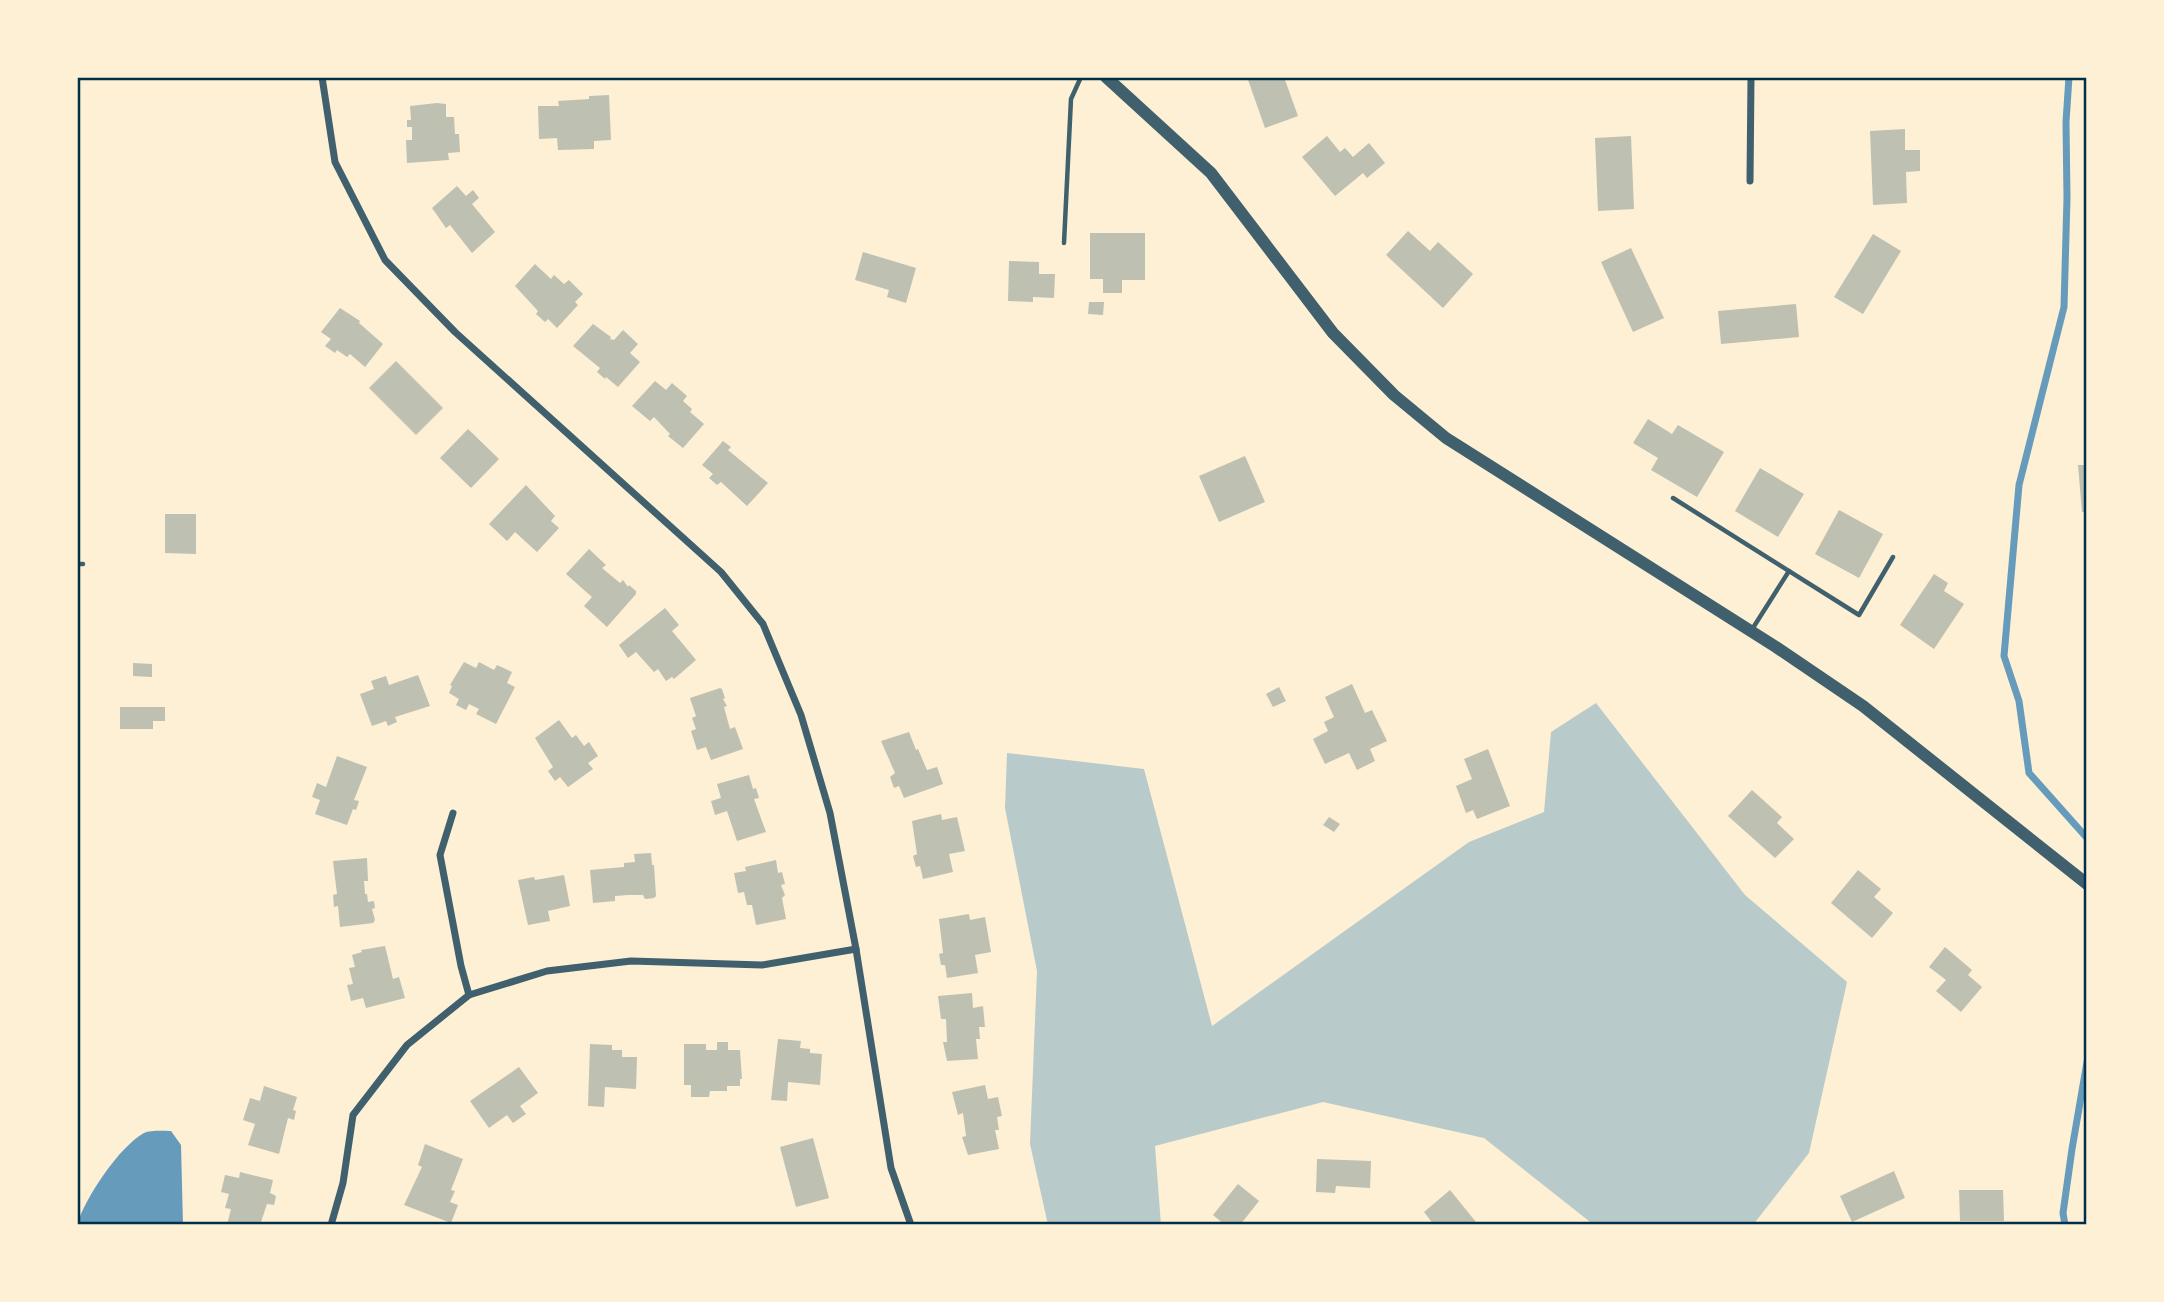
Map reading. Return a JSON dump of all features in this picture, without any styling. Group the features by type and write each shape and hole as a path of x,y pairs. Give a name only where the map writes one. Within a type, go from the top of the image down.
{"street":[{"path":"322,77 335,162 385,260 455,332 721,572 762,624 801,715 831,813 891,1168 911,1225"},
{"path":"1105,77 1211,173 1333,333 1394,395 1446,438 1863,706 2087,884"},
{"path":"1750,181 1751,77"},
{"path":"453,813 440,855 469,995"},
{"path":"331,1225 343,1183 353,1115 407,1045 469,995 547,971 631,961 762,965 856,949"}],"lane":[{"path":"1064,243 1071,99 1081,77"},
{"path":"1673,498 1858,614 1893,557"},
{"path":"1750,631 1789,571"}],"shaded area":[{"path":"1596,703 1745,895 1847,982 1809,1153 1753,1225 1594,1225 1484,1138 1323,1102 1155,1146 1161,1225 1048,1225 1030,1144 1037,971 1005,808 1007,753 1144,769 1212,1026 1469,842 1544,812 1551,732"}],"water":[{"path":"171,1131 181,1145 183,1225 77,1225 95,1188 124,1149 144,1133"}],"building":[{"path":"1247,77 1284,77 1298,116 1265,128"},
{"path":"609,95 611,140 594,141 594,149 558,150 557,138 539,139 538,106 559,106 558,101"},
{"path":"446,104 446,117 454,117 460,152 448,153 449,160 407,163 406,140 412,140 412,127 407,127 407,120 411,120 410,106"},
{"path":"1905,129 1905,150 1920,150 1920,171 1906,172 1907,203 1873,205 1870,131"},
{"path":"1327,136 1340,152 1345,148 1353,157 1369,143 1385,163 1367,178 1363,173 1335,196 1302,157"},
{"path":"1631,136 1634,209 1598,211 1595,138"},
{"path":"457,186 466,196 473,190 479,198 472,204 495,232 472,253 450,225 446,228 432,208"},
{"path":"1408,231 1430,251 1438,242 1473,274 1443,308 1386,255"},
{"path":"1090,233 1145,233 1145,280 1122,280 1122,293 1103,293 1103,279 1090,279"},
{"path":"1873,234 1901,251 1863,314 1834,297"},
{"path":"1631,248 1664,318 1633,332 1601,262"},
{"path":"863,252 916,268 906,303 887,297 889,290 855,280"},
{"path":"1009,261 1039,262 1039,274 1055,274 1054,298 1033,297 1033,302 1008,301"},
{"path":"535,264 551,279 554,275 564,284 569,280 583,294 575,302 578,305 557,328 548,319 545,322 536,314 538,311 515,286"},
{"path":"1089,302 1104,302 1103,315 1088,314"},
{"path":"1796,304 1799,337 1721,344 1718,311"},
{"path":"340,308 360,321 359,323 383,344 365,367 350,354 347,357 325,346 331,339 321,332"},
{"path":"593,324 611,337 610,339 614,340 623,330 638,344 630,353 640,362 618,387 597,372 600,368 573,346"},
{"path":"396,361 443,408 416,435 369,388"},
{"path":"655,381 666,390 672,383 687,396 683,401 692,409 690,412 704,424 683,448 668,436 670,434 654,417 650,421 632,406"},
{"path":"1648,419 1672,434 1678,425 1724,452 1697,497 1651,470 1658,458 1633,443"},
{"path":"468,429 499,459 471,488 440,458"},
{"path":"723,441 731,447 728,450 768,483 747,506 721,482 717,485 709,478 713,474 702,465"},
{"path":"1245,456 1265,502 1219,522 1199,476"},
{"path":"2078,465 2087,465 2087,512 2082,512"},
{"path":"1760,468 1804,494 1778,537 1735,511"},
{"path":"526,485 555,516 551,521 559,528 537,552 515,532 507,541 489,524"},
{"path":"1839,510 1883,534 1859,578 1815,554"},
{"path":"165,514 196,514 196,554 165,553"},
{"path":"589,549 606,565 602,568 620,583 623,580 628,587 629,585 636,591 607,627 584,606 592,597 566,574"},
{"path":"1934,574 1948,583 1944,591 1964,604 1934,649 1900,625"},
{"path":"665,608 679,625 672,631 696,660 674,679 672,677 666,681 658,669 654,672 636,652 628,658 619,645"},
{"path":"464,662 476,668 479,662 494,670 497,665 512,672 507,683 515,687 496,724 476,714 479,709 469,704 466,710 456,705 459,699 449,693 452,686 450,685"},
{"path":"133,663 152,664 152,677 133,676"},
{"path":"418,675 430,706 395,717 397,722 388,726 386,721 372,726 360,694 374,689 371,681 386,676 389,685"},
{"path":"1352,684 1365,713 1372,710 1387,741 1370,749 1375,761 1357,770 1349,753 1325,764 1313,739 1328,731 1324,722 1334,717 1325,697"},
{"path":"1279,687 1286,701 1273,707 1266,694"},
{"path":"720,688 727,706 724,707 730,729 735,727 743,749 711,760 706,747 697,750 691,731 696,729 692,718 696,716 690,698"},
{"path":"120,707 165,707 165,721 153,721 153,729 120,729"},
{"path":"559,720 572,738 576,735 584,746 589,742 598,756 588,763 593,769 568,787 560,777 555,781 548,771 553,767 535,738"},
{"path":"909,732 927,770 937,767 943,784 904,798 899,786 894,788 890,777 895,773 881,741"},
{"path":"1488,749 1510,806 1477,819 1473,810 1466,813 1456,786 1472,779 1464,759"},
{"path":"337,756 367,767 354,800 359,801 356,810 353,809 347,825 315,814 320,800 312,797 317,783 326,787"},
{"path":"749,775 759,798 754,799 766,832 737,841 727,811 715,815 711,801 721,798 717,784"},
{"path":"1752,790 1782,817 1777,823 1794,839 1775,858 1728,816"},
{"path":"941,814 942,820 957,817 965,851 949,854 953,872 923,879 920,866 916,867 913,856 917,854 912,821"},
{"path":"1329,817 1340,824 1334,832 1323,825"},
{"path":"651,853 654,865 654,898 645,899 643,895 615,896 615,901 593,903 590,870 624,867 624,863 635,862 634,854"},
{"path":"367,858 368,881 364,881 365,894 368,902 374,901 375,908 372,909 375,920 373,923 340,927 338,906 334,907 333,895 337,894 333,861"},
{"path":"776,860 778,873 782,872 785,884 781,885 785,895 782,898 786,919 756,925 752,905 747,905 744,892 738,893 734,873 746,871 745,867"},
{"path":"1858,870 1881,889 1874,897 1893,913 1872,938 1831,903"},
{"path":"564,875 570,906 548,911 550,921 528,925 518,880"},
{"path":"969,914 970,920 985,917 991,952 975,955 978,973 947,978 945,965 941,965 939,954 943,953 939,919"},
{"path":"385,946 393,979 399,977 405,998 366,1008 363,998 351,1001 347,985 353,984 349,968 355,967 352,955 362,952 361,950"},
{"path":"1945,947 1972,970 1968,975 1982,987 1961,1012 1936,991 1946,980 1929,967"},
{"path":"972,993 973,1008 983,1006 985,1027 979,1027 980,1039 976,1039 978,1059 947,1061 943,1042 947,1042 946,1019 941,1019 938,996"},
{"path":"778,1039 801,1041 800,1048 810,1049 810,1053 822,1054 820,1085 788,1082 787,1101 771,1100"},
{"path":"717,1042 728,1042 728,1050 740,1050 740,1086 727,1086 727,1091 710,1091 709,1097 691,1097 691,1085 684,1085 684,1044 706,1044 706,1050 717,1050"},
{"path":"590,1044 612,1045 612,1050 622,1050 622,1057 637,1057 636,1089 605,1087 604,1107 588,1106"},
{"path":"519,1067 538,1093 520,1106 526,1114 513,1123 507,1115 489,1128 470,1101"},
{"path":"985,1085 988,1099 998,1097 1002,1116 997,1117 999,1130 995,1130 999,1149 968,1155 962,1137 966,1136 963,1113 958,1115 952,1092"},
{"path":"264,1086 297,1097 293,1110 296,1111 294,1120 288,1118 279,1154 248,1145 255,1124 243,1120 250,1098 260,1101"},
{"path":"813,1138 829,1198 796,1207 780,1147"},
{"path":"425,1144 463,1159 451,1190 455,1191 450,1202 458,1205 451,1223 404,1205 422,1167 418,1165"},
{"path":"1317,1159 1371,1161 1370,1188 1336,1186 1335,1193 1316,1192"},
{"path":"1894,1171 1905,1198 1852,1222 1840,1196"},
{"path":"240,1172 273,1180 270,1193 276,1196 274,1205 267,1204 260,1225 227,1225 231,1209 225,1208 229,1194 221,1192 225,1175 239,1178"},
{"path":"1238,1184 1259,1201 1240,1225 1225,1225 1213,1215"},
{"path":"1450,1190 1476,1222 1472,1225 1434,1225 1424,1212"},
{"path":"1959,1190 2003,1190 2004,1221 1960,1221"}],"waterway":[{"path":"2069,77 2064,307 2019,485 2004,656 2019,701 2029,773 2087,838"},
{"path":"2065,1225 2063,1213 2087,1062"}]}
